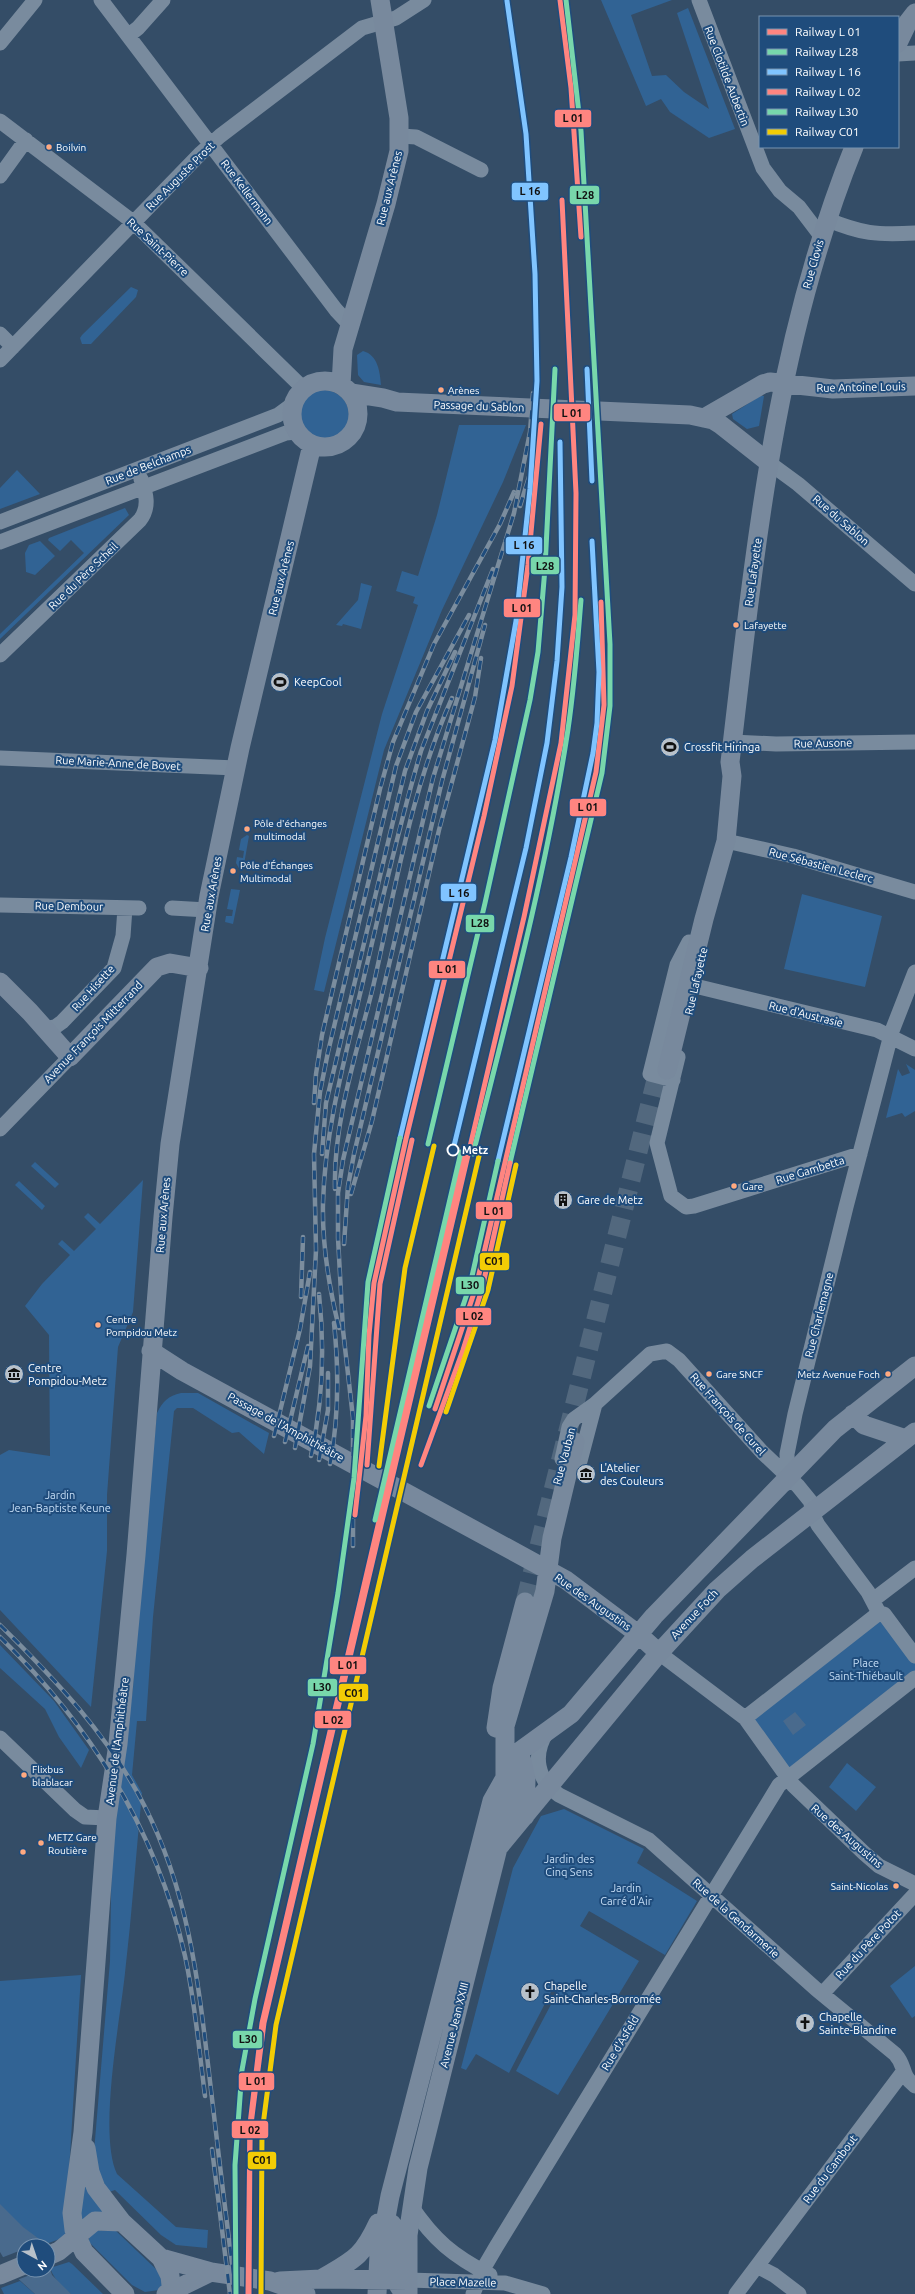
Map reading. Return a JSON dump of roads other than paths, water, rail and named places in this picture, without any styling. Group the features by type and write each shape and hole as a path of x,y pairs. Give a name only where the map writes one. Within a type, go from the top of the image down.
{"main road":[{"name":"Rue aux Arènes","path":"339,386 343,349 386,204 399,151 401,136 380,0"},
{"path":"912,0 915,5"},
{"path":"905,35 908,22 915,13"},
{"name":"Rue Clovis","path":"783,384 798,315 825,224 854,148"},
{"path":"317,381 339,386 356,402 357,421 348,438 340,444 331,447 312,445 296,432 292,418 298,396 317,381"},
{"path":"704,418 763,384 770,382 783,384"},
{"name":"Rue Antoine Louis","path":"783,384 833,389 915,386"},
{"name":"Rue Lafayette","path":"662,1073 704,919 716,881 721,836 724,774 730,762 768,462 783,384"},
{"name":"Passage du Sablon","path":"339,386 397,402 680,414 704,418 721,425 768,462"},
{"name":"Passage du Sablon","path":"357,421 369,412 397,402"},
{"name":"Rue aux Arènes","path":"151,1351 170,1144 207,910 236,768 312,445"},
{"name":"Rue Lafayette","path":"662,1073 689,942 721,836"},
{"name":"Avenue François Mitterrand","path":"74,1053 157,967 170,963 199,968"},
{"path":"0,982 74,1053"},
{"name":"Passage de l'Amphithéâtre","path":"151,1351 182,1371 547,1570"},
{"name":"Avenue de l'Amphithéâtre","path":"80,2244 72,2225 72,2204 83,2132 107,1818 118,1744 136,1555 151,1351"},
{"path":"506,1777 520,1751 571,1714 638,1634 835,1429 915,1366"},
{"path":"853,1414 864,1425 912,1438"},
{"name":"Avenue Foch","path":"548,1787 659,1653 735,1573 812,1512 912,1438"},
{"name":"Rue Vauban","path":"506,1777 506,1726 544,1591 552,1538 575,1442"},
{"name":"Rue des Augustins","path":"547,1570 571,1583 638,1634 659,1653"},
{"path":"492,1801 494,1739 498,1707 525,1602"},
{"name":"Rue Vauban","path":"510,1711 526,1780 525,1816"},
{"path":"498,1848 520,1751"},
{"name":"Avenue Jean XXIII","path":"393,2289 379,2255 390,2196 492,1801 506,1777"},
{"name":"Avenue Jean XXIII","path":"393,2289 408,2235 411,2206 418,2168 498,1848 548,1787"},
{"name":"Avenue de l'Amphithéâtre","path":"83,2132 93,2180 101,2195 122,2222 161,2258"},
{"path":"321,2278 350,2262 368,2245 390,2196"},
{"path":"56,2252 80,2244 95,2221 122,2222"},
{"path":"80,2244 125,2294"},
{"path":"161,2258 170,2276 170,2293 211,2272"},
{"path":"161,2258 211,2272 270,2281 306,2294"},
{"path":"0,2275 16,2268"},
{"path":"270,2281 321,2278 393,2289"}],"street":[{"path":"0,43 35,0"},
{"name":"Rue Kellermann","path":"101,0 336,310 351,326"},
{"path":"129,35 138,28 163,0"},
{"name":"Rue Auguste Prost","path":"0,360 133,222 211,144 362,28 396,18 424,0"},
{"name":"Rue Clotilde Aubertin","path":"699,0 759,160 780,191 799,207 825,224"},
{"path":"899,54 915,53"},
{"name":"Rue Saint-Pierre","path":"0,121 133,222 298,396"},
{"path":"401,136 416,136 481,170"},
{"path":"0,176 26,140"},
{"name":"Rue Clotilde Aubertin","path":"799,207 825,224"},
{"path":"825,224 864,233 886,235 915,233"},
{"path":"0,334 13,347"},
{"name":"Rue de Belchamps","path":"0,522 278,415 298,396"},
{"name":"Rue de Belchamps","path":"4,540 286,433 296,432"},
{"name":"Rue du Sablon","path":"768,462 798,484 914,582"},
{"name":"Rue du Père Scheil","path":"0,655 140,520 146,510 147,497 138,469"},
{"path":"0,522 4,540"},
{"name":"Rue Ausone","path":"732,742 776,744 915,742"},
{"name":"Rue Marie-Anne de Bovet","path":"0,758 236,768"},
{"name":"Rue Sébastien Leclerc","path":"721,836 915,892"},
{"name":"Rue Lafayette","path":"662,1073 695,986 714,900 716,881"},
{"name":"Rue Dembour","path":"0,905 132,908"},
{"name":"Rue Hisette","path":"49,1028 114,968 132,908"},
{"path":"172,908 207,910"},
{"name":"Rue Charlemagne","path":"788,1478 787,1454 795,1414 864,1136 891,1036 915,972"},
{"name":"Rue d'Austrasie","path":"695,986 877,1030 915,1049"},
{"name":"Avenue François Mitterrand","path":"0,1129 74,1053"},
{"name":"Rue Gambetta","path":"662,1073 656,1143 671,1196 686,1207 694,1206 860,1154"},
{"name":"Rue François de Curel","path":"667,1351 679,1360 788,1478"},
{"name":"Rue Vauban","path":"547,1570 558,1552 595,1404 650,1354 667,1351"},
{"path":"788,1478 790,1491 804,1511 812,1512 818,1525 876,1606 884,1614 915,1656"},
{"path":"745,1718 876,1606 915,1568"},
{"path":"659,1653 745,1718 787,1777 915,1678"},
{"path":"547,1732 540,1743 538,1759 539,1768 548,1787"},
{"path":"0,1738 75,1810 85,1816 107,1818"},
{"name":"Rue des Augustins","path":"787,1777 812,1805 879,1866 915,1884"},
{"name":"Rue d'Asfeld","path":"477,2282 779,1785 787,1777"},
{"name":"Rue de la Gendarmerie","path":"548,1787 559,1795 649,1840 822,1994 895,2054 903,2066 903,2072 915,2086"},
{"name":"Rue du Père Potot","path":"822,1994 915,1894"},
{"name":"Rue du Cambout","path":"736,2294 903,2072"},
{"path":"411,2206 438,2242 460,2260 477,2282"},
{"path":"756,2266 767,2271 799,2294"},
{"name":"Place Mazelle","path":"393,2289 477,2282 505,2283 541,2294"}],"tunnel":[{"path":"525,1602 659,1068"}],"railway":[{"path":"353,1546 353,1418 343,1330 338,1238 338,1193 343,1160 433,778 514,513 530,432 533,393"},
{"path":"520,506 536,454"},
{"path":"314,1103 316,1074 322,1035 380,789 393,742 434,644 500,524 514,492"},
{"path":"339,1328 327,1266 323,1219 325,1174 332,1117 391,863 421,751 493,569"},
{"path":"295,1448 310,1366 316,1250 314,1154 320,1092 328,1052 396,766 416,712 469,615"},
{"path":"344,1244 348,1186 354,1154 442,781 485,625"},
{"path":"322,1154 326,1103 405,771 427,711 455,652"},
{"path":"351,1194 372,1121 439,830 475,697 481,658"},
{"path":"335,1189 335,1164 338,1138 347,1087 373,987 405,840 425,768 452,698"},
{"path":"301,1297 303,1237"},
{"path":"274,1436 300,1329 310,1272"},
{"path":"311,1456 318,1415 322,1375 322,1335 319,1294"},
{"path":"330,1464 337,1411 337,1359 334,1323"},
{"path":"285,1442 308,1346"},
{"path":"319,1460 328,1410 328,1373"},
{"path":"0,1625 61,1687 98,1732 114,1755 144,1805 173,1874 191,1944 197,1980 236,2294"},
{"path":"0,1637 33,1671 63,1706 91,1744 116,1783 138,1823 157,1866 173,1910 185,1956 194,2008 205,2096"},
{"path":"212,2149 230,2294"}],"rail line":[{"name":"L28","path":"510,1163 602,773 610,706 610,644 581,131 566,0"},
{"name":"L28","path":"428,1144 485,903 530,700 538,652 545,568 555,369"},
{"name":"L28","path":"473,1154 512,1001 547,846 571,707 581,600"},
{"name":"L30","path":"236,2294 235,2165 242,2070 255,1999 313,1744 338,1593 354,1478 368,1282 400,1138"},
{"name":"C01","path":"379,1466 405,1268 434,1146"},
{"name":"L30","path":"375,1520 461,1152"},
{"name":"C01","path":"261,2294 262,2133 276,2025 479,1156"},
{"name":"L30","path":"429,1406 470,1285 498,1161"},
{"name":"C01","path":"446,1412 488,1290 516,1165"}],"place":[{"name":"Boilvin","path":"49,147"},
{"name":"Arènes","path":"441,390"},
{"name":"Lafayette","path":"736,625"},
{"name":"KeepCool","path":"280,682"},
{"name":"Crossfit Hiringa","path":"670,747"},
{"name":"Pôle d'échanges multimodal","path":"247,829"},
{"name":"Pôle d'Échanges Multimodal","path":"233,871"},
{"name":"Metz","path":"453,1150"},
{"name":"Gare","path":"734,1186"},
{"name":"Gare de Metz","path":"563,1200"},
{"name":"Centre Pompidou Metz","path":"98,1325"},
{"name":"Centre Pompidou-Metz","path":"14,1374"},
{"name":"Gare SNCF","path":"709,1374"},
{"name":"Metz Avenue Foch","path":"888,1374"},
{"name":"L'Atelier des Couleurs","path":"586,1474"},
{"name":"Flixbus blablacar","path":"24,1775"},
{"name":"METZ Gare Routière","path":"41,1843"},
{"name":"Saint-Nicolas","path":"896,1886"},
{"name":"Chapelle Saint-Charles-Borromée","path":"530,1992"},
{"name":"Chapelle Sainte-Blandine","path":"805,2023"}],"park label":[{"name":"Jardin Jean-Baptiste Keune","path":"60,1501"},
{"name":"Place Saint-Thiébault","path":"866,1669"},
{"name":"Jardin des Cinq Sens","path":"569,1865"},
{"name":"Jardin Carré d'Air","path":"626,1894"}]}
